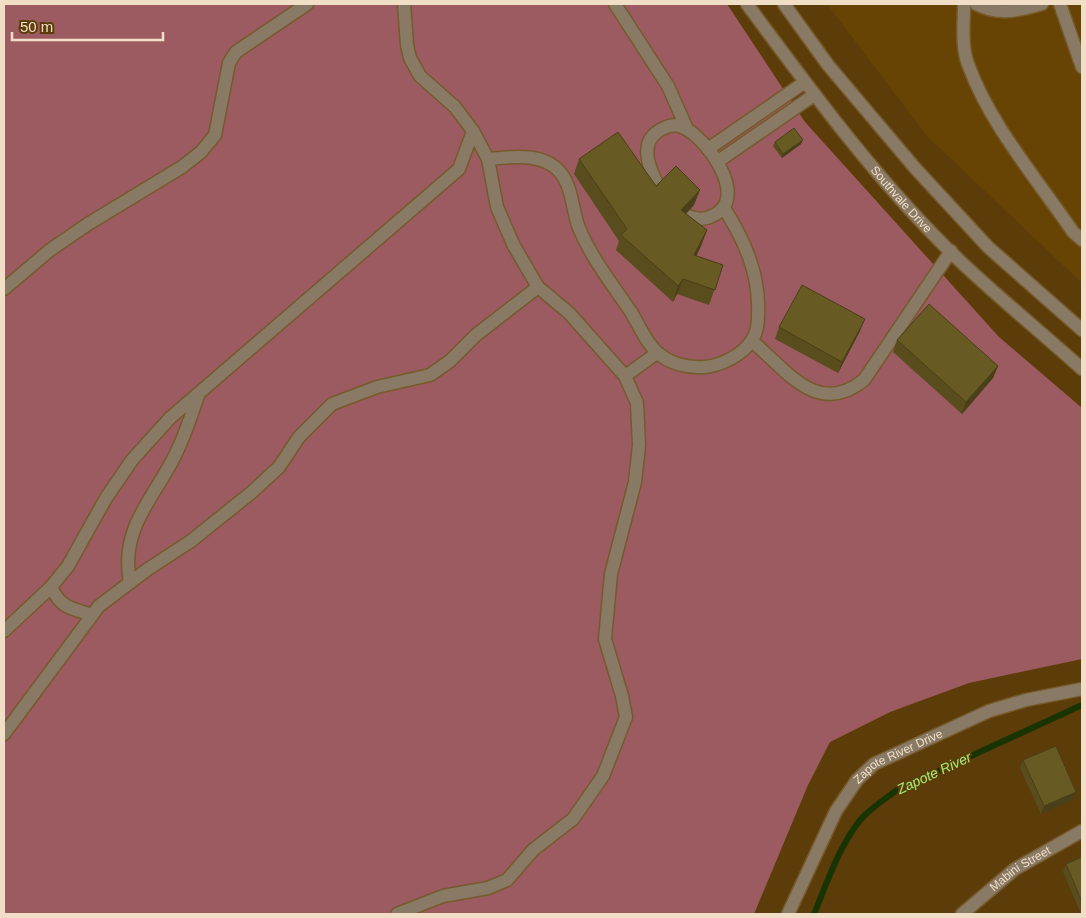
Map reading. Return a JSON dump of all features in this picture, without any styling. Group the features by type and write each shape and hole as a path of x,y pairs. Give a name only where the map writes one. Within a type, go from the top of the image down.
{"street":[{"path":"4,289 50,250 88,224 182,167 201,152 215,135 229,63 236,52 307,4"},
{"path":"397,914 443,896 488,888 507,880 534,850 573,819 603,776 626,717 605,639 611,574 635,482 639,445 637,403 625,376 569,313 538,287 514,246 497,207 488,159 474,131 455,107 420,76 410,58 407,45 404,4"},
{"path":"614,4 668,86 687,129 717,162 728,185 728,198 724,208 706,219 697,220 685,215"},
{"name":"Southvale Drive","path":"747,4 814,95 859,150 951,251 1082,369"},
{"path":"784,4 828,65 915,168 988,247 1082,330"},
{"path":"964,4 967,63 995,119 1073,232 1082,240"},
{"path":"976,4 989,11 1012,12 1042,4"},
{"path":"1060,4 1082,67"},
{"path":"708,150 805,82"},
{"path":"717,162 814,95"},
{"path":"661,191 648,164 646,151 650,139 660,130 671,124 687,129"},
{"path":"4,631 51,587 68,566 106,498 132,460 170,418 459,169 474,131"},
{"path":"488,159 518,156 547,161 560,172 569,190 578,227 594,259 657,353 668,360 691,368 713,366 731,358 752,341 758,328 759,300 755,273 734,224 724,208"},
{"path":"752,341 799,382 818,394 836,396 851,391 864,380 951,251"},
{"path":"4,734 98,606 191,541 252,492 279,467 299,437 332,404 377,387 430,375 450,361 476,335 538,287"},
{"path":"625,376 657,353"},
{"path":"130,582 126,563 134,530 142,511 178,451 199,393"},
{"path":"51,587 57,601 65,606 92,615"},
{"name":"Zapote River Drive","path":"788,914 836,811 857,780 874,764 988,710 1082,689"},
{"name":"Mabini Street","path":"962,914 1015,869 1082,832"}],"shaded area":[{"path":"4,4 727,4 805,122 999,337 1082,408 1082,659 969,683 890,712 830,742 808,785 754,914 4,914"},
{"path":"827,4 1082,4 1082,283 927,136"}],"building":[{"path":"794,128 803,140 783,154 775,142"},
{"path":"618,132 656,186 676,166 700,190 681,210 707,230 694,255 723,265 715,290 683,279 678,286 621,235 627,229 579,159"},
{"path":"802,285 865,319 842,362 779,327"},
{"path":"929,304 998,366 966,402 897,340"},
{"path":"1056,746 1076,792 1044,806 1023,760"},
{"path":"1082,857 1082,902 1066,864"}],"waterway":[{"name":"Zapote River","path":"814,914 846,841 869,811 897,790 1082,705"}]}
